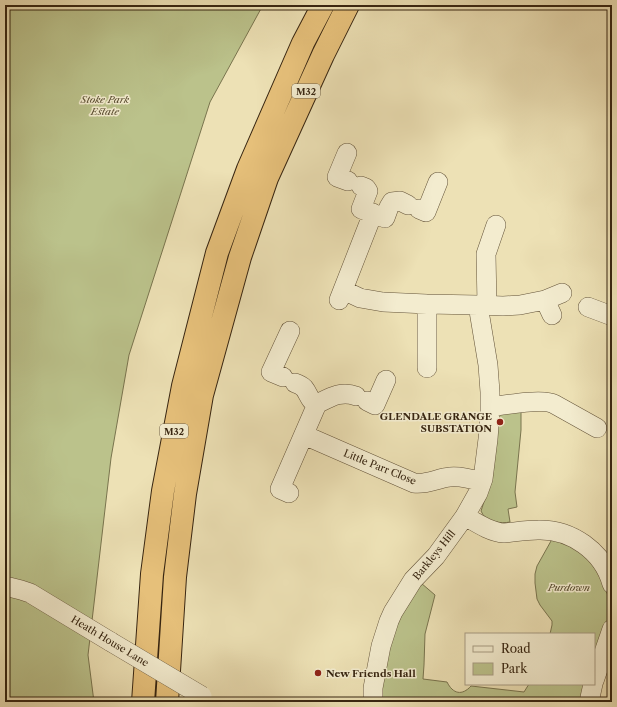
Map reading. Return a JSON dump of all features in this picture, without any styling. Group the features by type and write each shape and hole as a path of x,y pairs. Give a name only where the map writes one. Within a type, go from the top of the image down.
{"highway":[{"name":"M32","path":"143,702 152,574 162,491 183,386 217,252 248,169 303,43 323,5"},
{"name":"M32","path":"167,702 174,576 185,494 202,395 240,257 267,178 323,55 348,5"}],"street":[{"path":"347,153 337,177 366,188 373,213 341,295 399,303 511,306 553,303"},
{"path":"373,213 389,207 392,202 396,201 400,201 426,212 438,182"},
{"name":"Barkleys Hill","path":"373,702 373,688 381,646 393,612 413,580 436,556 465,516 482,482 486,460 490,407 483,305 486,254 496,225"},
{"path":"427,304 427,368"},
{"path":"588,307 612,316"},
{"path":"290,331 271,372 302,387 312,402 317,404"},
{"path":"289,493 280,489 317,404 337,395 346,394 361,398 375,405 386,380"},
{"path":"490,407 549,402 598,428"},
{"name":"Little Parr Close","path":"304,435 414,483 424,484 451,477 482,482"},
{"path":"465,516 480,525 498,532 504,533 539,529 565,534 580,541 607,561 612,584"},
{"name":"Heath House Lane","path":"5,586 30,594 207,699"},
{"path":"595,678 612,629"},
{"path":"589,702 593,685"}],"green space":[{"name":"Stoke Park Estate","path":"5,5 263,5 210,102 129,355 111,458 88,655 94,702 5,702"},
{"path":"521,411 521,430 515,492 517,507 508,509 510,522 502,523 486,518 481,511 490,483 495,425 502,425 502,420 495,420 497,414"},
{"name":"Purdown","path":"551,537 585,553 605,584 609,601 609,618 607,628 595,659 595,633 550,633 552,621 537,599 535,574 537,566 551,541"},
{"path":"421,583 435,595 425,634 423,679 447,682 452,689 458,692 464,691 471,686 524,692 528,685 586,685 582,702 379,702 393,629"}],"place":[{"name":"GLENDALE GRANGE SUBSTATION","path":"500,422"},
{"name":"New Friends Hall","path":"318,673"}]}
